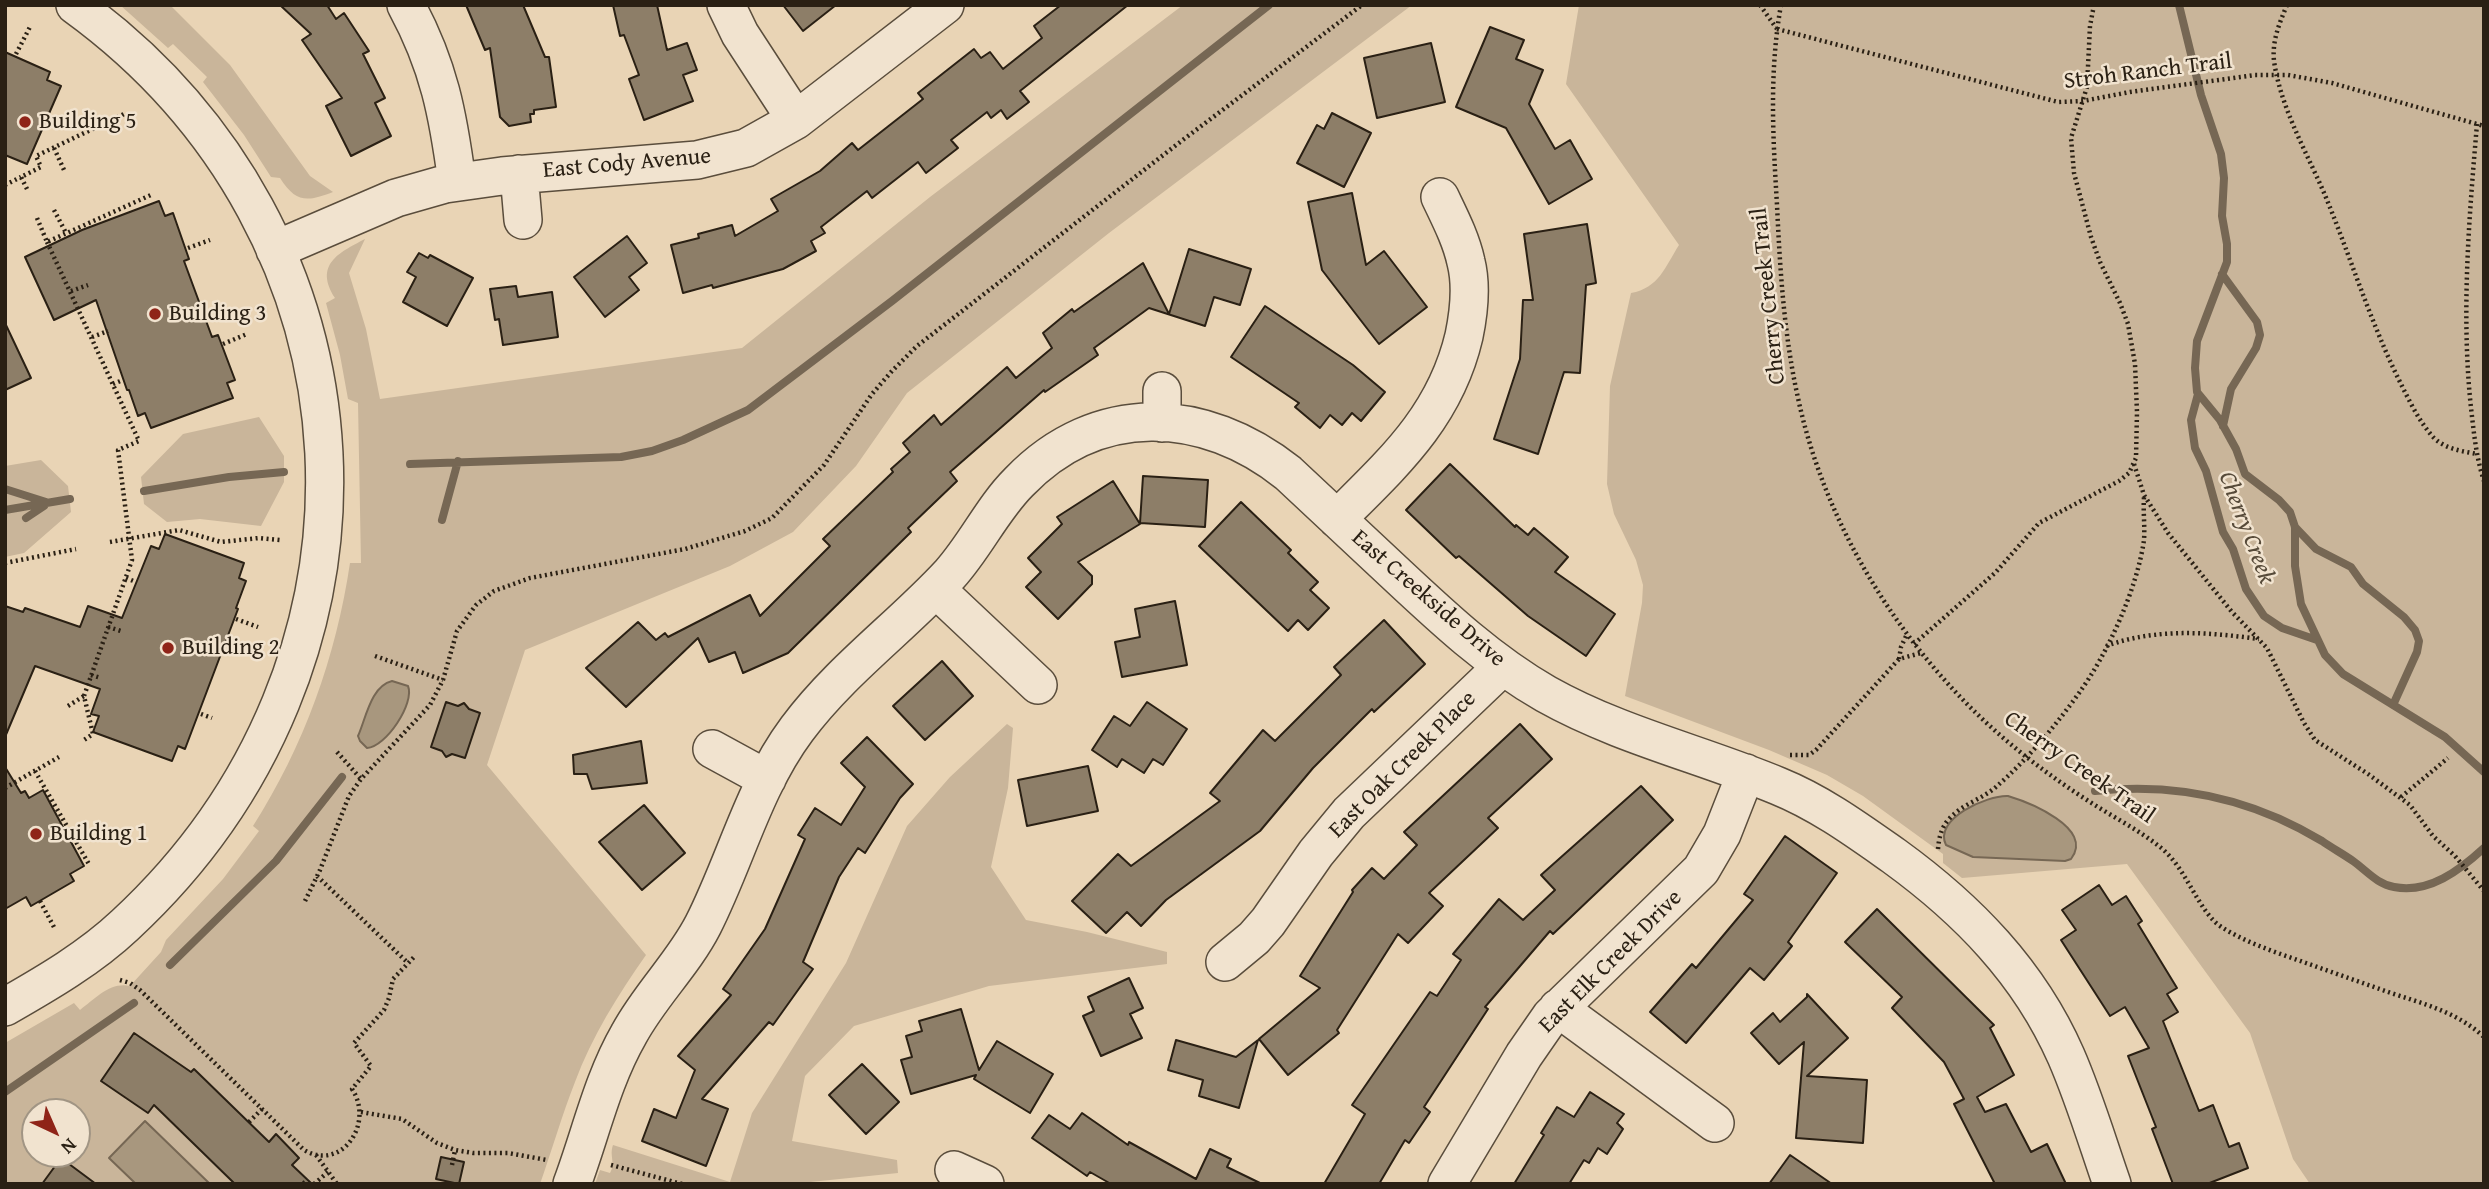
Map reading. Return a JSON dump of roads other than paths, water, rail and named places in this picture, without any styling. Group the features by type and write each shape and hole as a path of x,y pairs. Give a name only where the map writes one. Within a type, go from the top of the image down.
{"street":[{"path":"5,1007 59,975 124,926 173,877 209,832 240,786 285,692 316,591 324,531 326,478 314,371 296,302 275,250 243,187 199,123 143,61 75,5"},
{"path":"406,5 442,88 457,181"},
{"path":"726,5 744,40 796,120"},
{"name":"East Cody Avenue","path":"275,250 396,198 457,181 708,158 746,148 796,120 944,5"},
{"path":"519,174 523,220"},
{"path":"1337,519 1428,421 1444,394 1460,353 1469,305 1467,265 1460,240 1440,197"},
{"name":"East Creekside Drive","path":"562,1172 614,1063 647,1004 702,926 741,831 796,730 829,691 936,589 967,554 1014,488 1051,455 1066,444 1099,430 1124,424 1162,407 1203,428 1244,443 1288,473 1448,622 1537,689 1585,714 1793,793 1849,824 1941,891 1988,937 2021,977 2055,1033 2081,1092 2112,1184"},
{"path":"936,589 1038,685"},
{"name":"East Oak Creek Place","path":"1225,962 1254,938 1268,922 1316,853 1349,813 1503,666"},
{"path":"712,749 767,779"},
{"name":"East Elk Creek Drive","path":"1447,1184 1531,1044 1558,1008 1701,870 1722,835 1746,773"},
{"path":"1558,1008 1715,1124"}],"waterway":[{"path":"410,464 621,457 652,451 683,440 748,410 892,301 1269,5"},
{"name":"Cherry Creek","path":"2179,5 2201,95 2221,154 2224,178 2222,216 2227,262 2197,341 2197,392 2220,420 2236,449 2245,474 2290,512 2295,527 2295,566 2301,604 2325,655 2343,674 2445,737 2484,772"},
{"name":"Cherry Creek","path":"2222,274 2257,322 2260,335 2256,348 2231,389 2223,426"},
{"name":"Cherry Creek","path":"2198,394 2191,420 2195,448 2206,471 2223,532 2233,549 2246,589 2264,616 2282,628 2317,640"},
{"path":"442,520 458,461"},
{"path":"144,491 229,477 284,472"},
{"path":"5,489 46,502"},
{"path":"5,510 70,499"},
{"path":"26,518 44,506"},
{"name":"Cherry Creek","path":"2295,527 2316,549 2351,567 2363,584 2404,617 2415,630 2419,641 2417,652 2393,705"},
{"path":"170,965 276,861 342,777"},
{"path":"2095,791 2155,789 2213,796 2241,804 2295,826 2349,858 2377,880 2394,887 2432,884 2454,872 2484,848"},
{"path":"5,1092 134,1003"}],"place":[{"name":"Building 5","path":"25,122"},
{"name":"Building 3","path":"155,314"},
{"name":"Building 2","path":"168,648"},
{"name":"Building 1","path":"36,834"}]}
